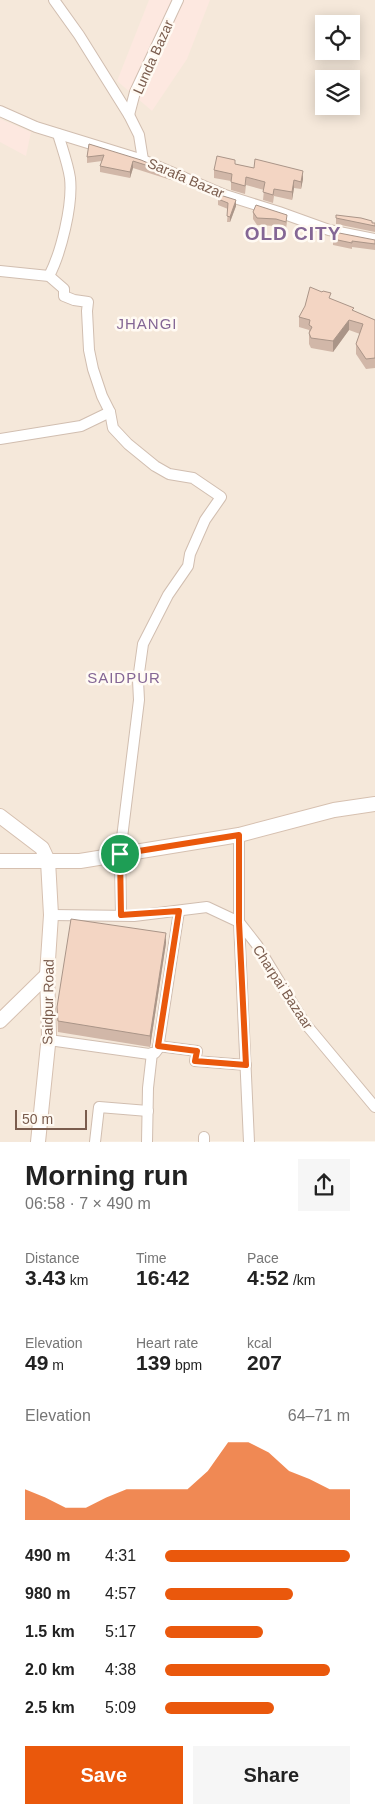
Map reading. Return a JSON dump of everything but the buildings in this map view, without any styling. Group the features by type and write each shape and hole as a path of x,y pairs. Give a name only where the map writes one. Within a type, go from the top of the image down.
{"street":[{"path":"54,0 129,115 139,135 143,160"},
{"name":"Lunda Bazar","path":"129,115 135,92 178,0"},
{"name":"Sarafa Bazar","path":"0,111 36,127 143,160 225,195 329,230 375,239"},
{"path":"49,276 63,233 71,192 70,176 58,134"},
{"path":"0,271 49,276 64,289 64,296 88,302 89,350 102,396 110,412 113,428 128,444 155,466 168,474 193,478 221,498 205,520 190,554 188,566 168,595 143,644 138,680 139,700 120,854 121,915"},
{"path":"0,439 81,426 110,412"},
{"path":"0,861 80,861 239,835 334,810 375,804"},
{"path":"0,816 42,848 48,862"},
{"path":"239,835 239,922 250,1142"},
{"name":"Saidpur Road","path":"38,1142 49,1037 47,975 51,915 48,862"},
{"name":"Charpai Bazaar","path":"51,915 121,915 176,911 207,906 239,922 257,945 304,1022 375,1107"},
{"path":"49,1037 153,1050 176,911"},
{"path":"147,1142 148,1111 155,1050 176,911"},
{"path":"0,1021 47,975"},
{"path":"49,1037 155,1050 197,1051 195,1061 246,1065"},
{"path":"95,1142 99,1107 148,1111"}],"shaded area":[{"path":"0,0 375,0 375,1141 0,1142"},
{"path":"149,0 210,0 187,59 152,111 117,81"},
{"path":"0,119 31,132 26,156 0,142"}],"district":[{"name":"OLD CITY","path":"293,233"},
{"name":"JHANGI","path":"147,324"},
{"name":"SAIDPUR","path":"124,678"}],"route":[{"path":"239,835 239,922 246,1065 195,1061 197,1051 158,1046 179,911 134,916 121,915 120,854 239,835"}]}
